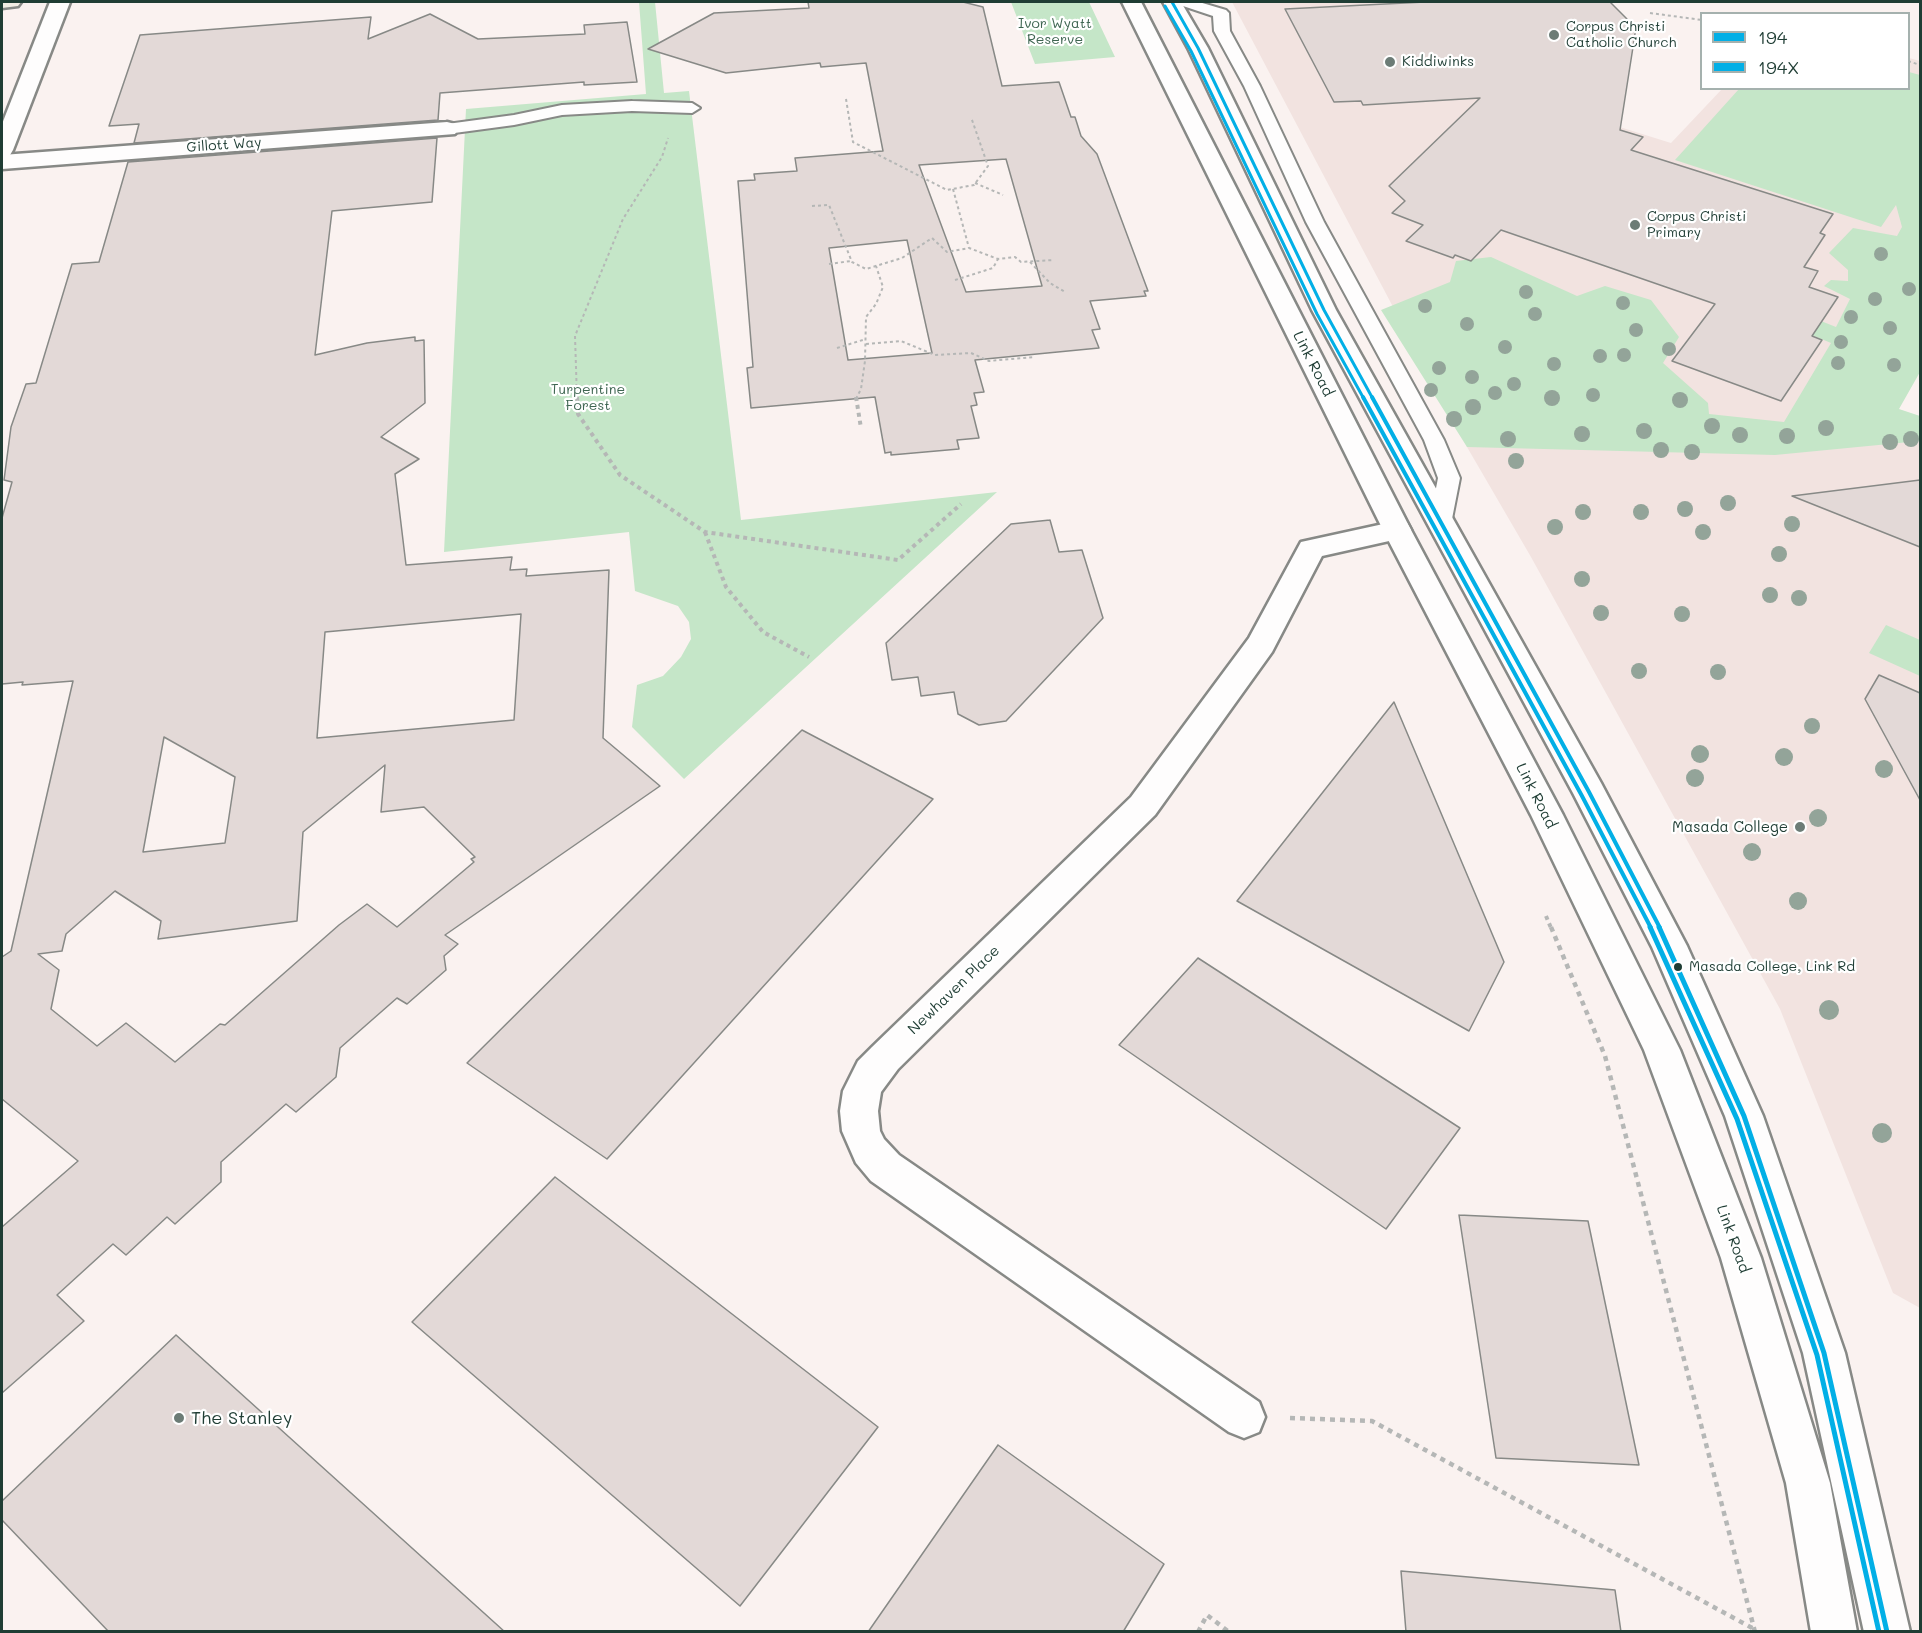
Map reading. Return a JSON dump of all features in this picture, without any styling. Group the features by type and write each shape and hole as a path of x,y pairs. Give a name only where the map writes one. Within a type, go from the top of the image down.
{"highway":[{"path":"2,2 11,2"}],"main road":[{"path":"2,150 7,124 60,2"},
{"name":"Link Road","path":"1131,2 1397,530 1547,815 1662,1050 1741,1258 1808,1483 1834,1632"},
{"path":"1172,2 1198,48 1324,310 1589,792 1664,936 1744,1116 1824,1353 1887,1632"},
{"name":"Gillott Way","path":"2,162 447,129"},
{"name":"Newhaven Place","path":"1244,1417 885,1168 870,1151 861,1131 859,1111 867,1082 885,1058 1143,806 1261,644 1311,549 1397,530"}],"lane":[{"path":"1185,2 1221,13 1221,31 1252,86 1315,222 1434,440 1449,478 1440,524"},
{"path":"447,129 514,120 562,110 632,106 686,107"}],"path":[{"path":"1650,13 1700,20"},
{"path":"846,99 854,142 947,190 975,183 1003,195"},
{"path":"686,107 662,157 622,219 575,336 578,414 620,475 705,532 898,560 961,504"},
{"path":"971,117 988,166 975,183"},
{"path":"952,189 969,248"},
{"path":"812,206 829,205 851,261"},
{"path":"829,264 851,261 866,269 902,258 932,238 947,252 969,248 998,259 1015,258 1021,262 1054,260"},
{"path":"955,280 993,268 998,259"},
{"path":"1030,262 1050,283 1065,292"},
{"path":"861,428 856,398 861,388 866,317 876,304 883,287 876,266"},
{"path":"837,348 866,342 901,341 935,355 971,353 989,361 1035,357"},
{"path":"705,532 726,587 763,632 809,657"},
{"path":"1542,907 1605,1056 1755,1630"},
{"path":"1244,1417 1372,1421 1755,1630"},
{"path":"1198,1632 1207,1616 1229,1632"}],"shaded area":[{"path":"1232,2 1393,2 1450,81 1456,76 1671,143 1721,90 1910,90 1910,58 1920,61 1920,263 1803,444 1920,442 1920,1308 1893,1293 1780,1009 1531,557 1467,447"}],"green space":[{"name":"Turpentine Forest","path":"639,2 655,2 664,93 689,91 741,520 997,492 684,779 632,727 637,685 663,676 681,657 691,639 689,622 678,606 635,591 629,532 444,552 466,109 646,94"},
{"name":"Ivor Wyatt Reserve","path":"1011,2 1089,2 1115,57 1035,64"},
{"path":"1910,72 1920,75 1920,372 1899,409 1920,416 1920,441 1775,455 1467,447 1381,310 1450,282 1456,261 1491,257 1577,296 1605,286 1651,300 1679,337 1663,363 1708,403 1709,414 1784,422 1831,343 1800,330 1811,317 1836,327 1850,299 1824,286 1831,280 1848,281 1848,270 1829,253 1853,228 1897,236 1902,227 1896,205 1881,227 1675,160 1738,90 1910,90"},
{"path":"1886,625 1920,640 1920,676 1869,653"}],"building":[{"path":"808,2 963,2 983,7 1002,86 1059,82 1071,117 1075,117 1081,136 1097,154 1148,291 1144,291 1146,296 1090,301 1100,329 1092,330 1099,348 975,360 984,392 974,393 977,405 971,406 979,438 957,440 959,449 891,455 891,452 885,453 875,397 751,408 747,368 753,367 738,181 755,180 754,174 797,171 795,158 883,151 866,63 821,67 820,63 726,73 648,49 714,13 809,8","holes":["1006,159 1042,286 966,292 919,165","907,240 932,353 848,360 829,248"]},
{"path":"1425,2 1610,2 1636,28 1620,130 1643,137 1631,150 1833,214 1820,233 1825,235 1804,267 1818,271 1809,287 1838,297 1812,336 1822,340 1781,401 1672,361 1715,304 1501,230 1471,261 1455,255 1453,258 1406,241 1423,225 1392,213 1405,201 1389,186 1480,98 1363,105 1361,101 1334,102 1285,9"},
{"path":"430,14 478,39 585,34 584,25 627,22 637,82 584,85 584,82 440,93 438,120 134,143 139,124 109,126 140,35 371,17 368,39"},
{"path":"437,138 432,202 332,211 315,355 367,343 415,337 415,341 424,340 425,403 381,437 419,459 395,474 406,565 512,557 510,570 527,569 526,576 609,570 603,738 660,786 445,935 458,944 444,956 446,970 407,1004 397,998 340,1048 336,1077 296,1112 286,1104 221,1162 221,1182 175,1224 167,1217 126,1255 113,1244 57,1295 84,1321 2,1393 2,1227 78,1161 2,1099 2,957 11,951 73,681 22,685 23,682 2,684 2,518 12,482 4,480 11,427 26,384 36,383 72,264 99,262 128,162","holes":["521,614 514,720 317,738 325,632","164,737 235,777 225,843 143,852","385,765 381,812 424,807 475,857 471,859 474,862 397,927 367,904 339,925 225,1025 220,1024 175,1062 126,1023 97,1046 51,1009 59,970 38,954 62,951 66,934 115,891 161,921 158,939 297,921 303,832"]},
{"path":"1920,480 1920,547 1792,496"},
{"path":"1050,520 1059,552 1082,550 1103,618 1006,721 979,725 958,714 954,692 921,696 918,677 892,680 886,643 1011,524"},
{"path":"1879,675 1920,693 1920,800 1865,699"},
{"path":"1394,702 1504,962 1469,1031 1237,901"},
{"path":"802,730 933,799 607,1159 467,1063"},
{"path":"1198,958 1460,1128 1386,1229 1119,1045"},
{"path":"555,1177 878,1427 740,1606 412,1322"},
{"path":"1459,1215 1588,1221 1639,1465 1496,1458"},
{"name":"The Stanley","path":"176,1335 505,1632 109,1632 2,1520 2,1501"},
{"path":"998,1445 1164,1564 1123,1632 868,1632"},
{"path":"1401,1571 1615,1590 1621,1632 1406,1632"}],"transit line":[{"name":"194","path":"1172,2 1198,48 1324,310 1589,792 1669,946 1744,1116 1824,1353 1887,1632"},
{"name":"194X","path":"1165,6 1191,51 1317,314 1582,796 1662,949 1737,1119 1817,1355 1879,1632"}],"place":[{"name":"Corpus Christi Catholic Church","path":"1554,35"},
{"name":"Kiddiwinks","path":"1390,62"},
{"name":"Corpus Christi Primary","path":"1635,225"},
{"name":"Masada College","path":"1800,827"},
{"name":"Masada College, Link Rd","path":"1678,967"},
{"name":"The Stanley","path":"179,1418"}]}
